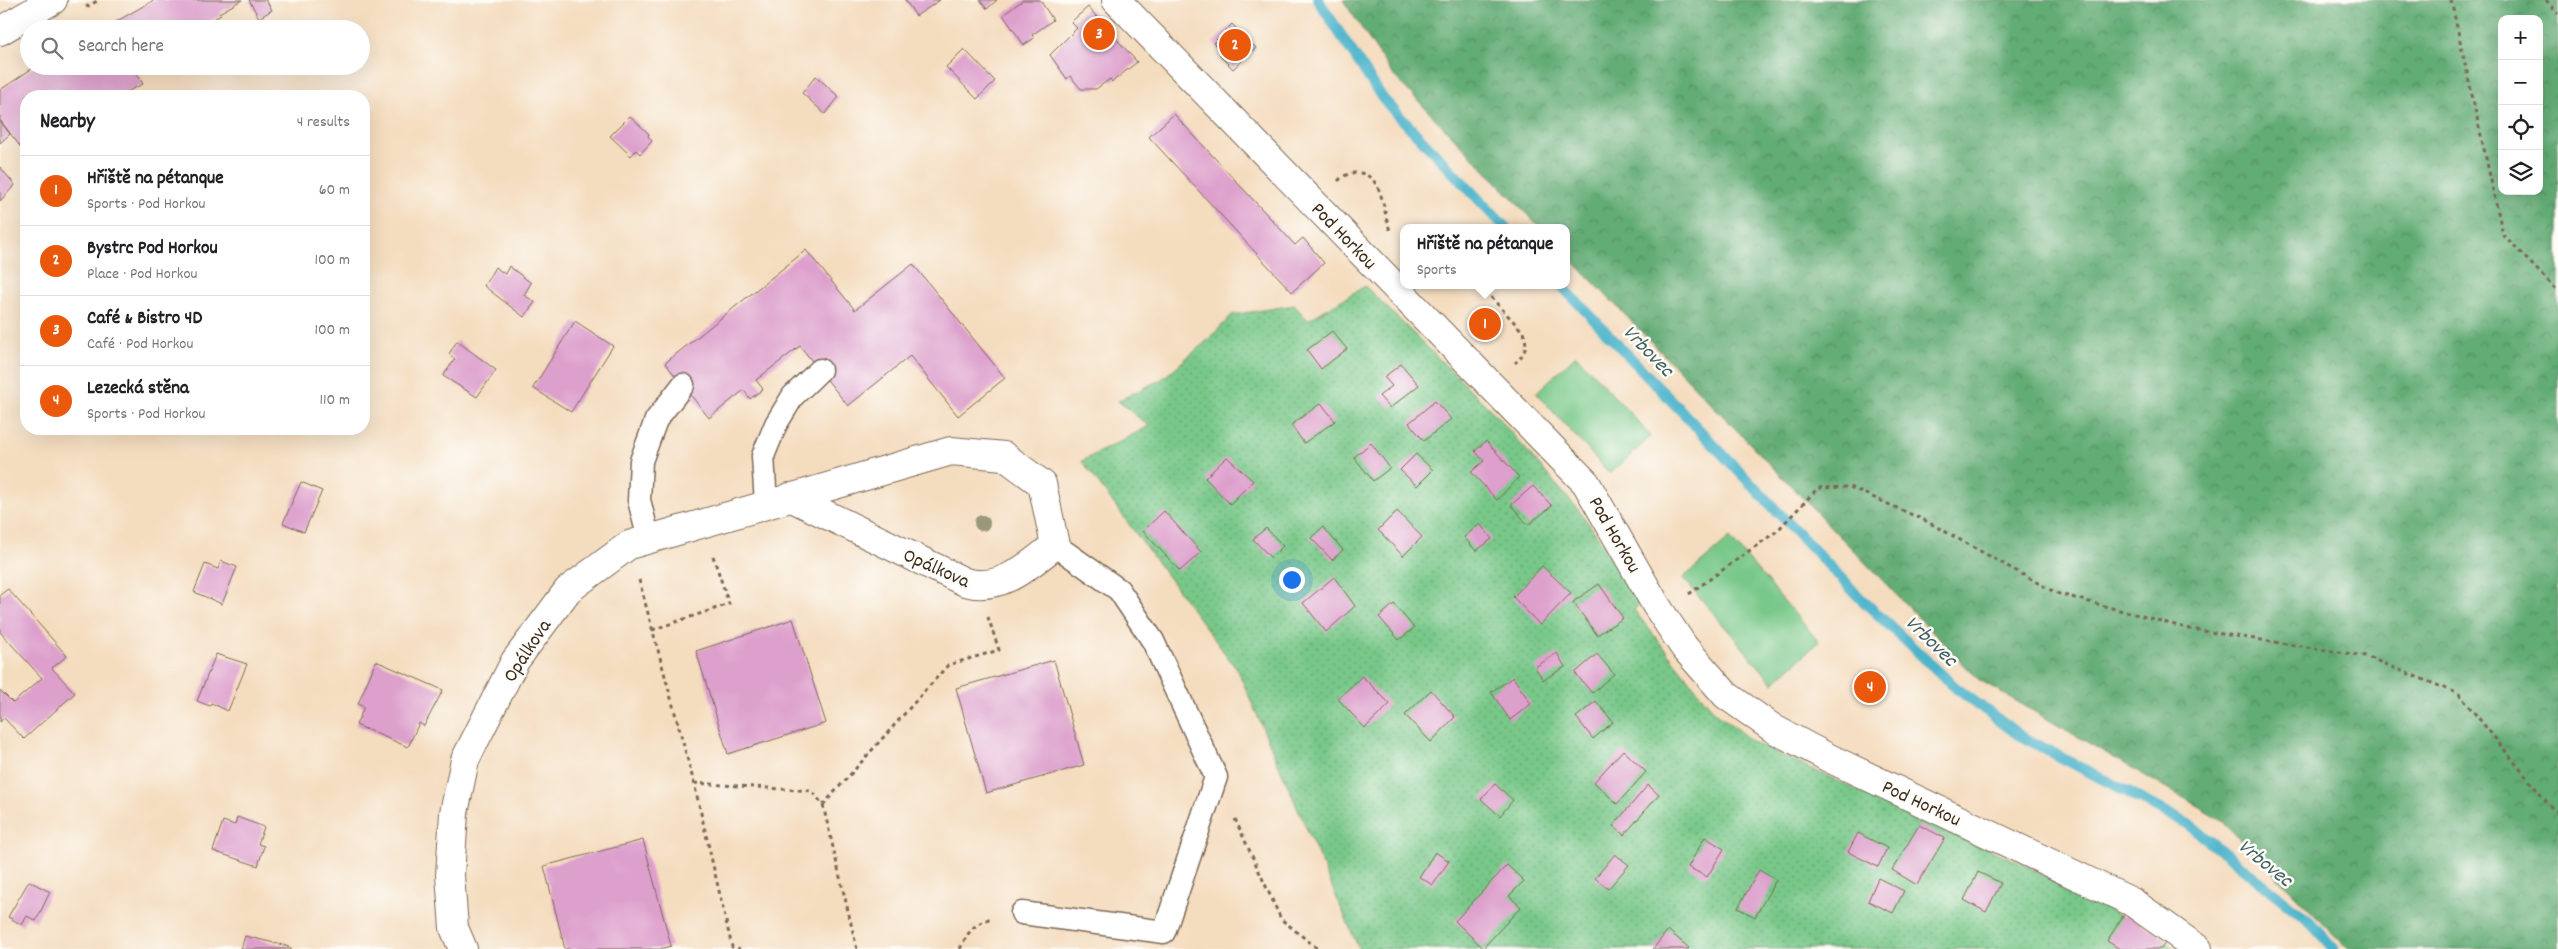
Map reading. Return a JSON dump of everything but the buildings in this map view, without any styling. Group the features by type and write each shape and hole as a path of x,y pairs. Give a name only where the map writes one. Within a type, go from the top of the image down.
{"street":[{"path":"0,31 53,0"},
{"name":"Pod Horkou","path":"1116,0 1586,482 1662,614 1684,647 1726,695 1774,729 1829,758 2132,902 2198,949"},
{"name":"Opálkova","path":"463,949 454,928 450,875 454,813 465,760 515,660 568,590 639,543 778,500 951,451 1004,456 1042,484 1055,545 1015,576 978,585 965,582 778,500"}],"lane":[{"path":"778,500 763,456 776,424 792,396 820,370"},
{"path":"639,543 641,461 656,420 683,385"},
{"path":"1022,913 1164,932 1216,777 1153,641 1120,590 1055,545"}],"path":[{"path":"2451,0 2504,235 2558,291"},
{"path":"2546,0 2558,13"},
{"path":"1313,203 1343,176 1353,172 1363,173 1371,177 1377,185 1387,225 1396,240"},
{"path":"1484,289 1524,333 1527,343 1521,357 1490,384"},
{"path":"1662,614 1777,531 1818,488 1850,487 1926,521 2056,593 2190,629 2365,656 2459,694 2550,806 2558,812"},
{"path":"652,630 728,604 702,523"},
{"path":"639,543 652,630 694,783 732,947"},
{"path":"823,805 948,664 998,650 978,585"},
{"path":"1216,777 1281,919 1318,949"},
{"path":"694,783 812,791 823,805 856,949"},
{"path":"960,949 969,930 980,922 996,917"},
{"path":"725,949 732,947 740,949"}],"green space":[{"path":"1343,0 2558,0 2558,949 2348,949 2220,819 1978,679 1570,258 1570,224 1537,224 1392,74"},
{"path":"1365,286 1495,414 1580,512 1643,599 1634,610 1712,709 1754,743 2031,868 2123,918 2127,913 2175,949 1359,949 1238,671 1082,461 1149,426 1118,401 1162,379 1209,339 1232,315 1294,305 1308,320"},
{"path":"1576,355 1651,436 1610,474 1536,393"},
{"path":"1730,538 1819,642 1773,683 1683,578"}],"waterway":[{"name":"Vrbovec","path":"1318,0 1383,99 1502,224"},
{"name":"Vrbovec","path":"1565,289 1857,595 1956,688 2019,735 2188,824 2309,921 2334,949"}],"place":[{"name":"Café & Bistro 4D","path":"1099,34"},
{"name":"Bystrc Pod Horkou","path":"1235,45"},
{"name":"Hřiště na pétanque","path":"1485,324"},
{"name":"Lezecká stěna","path":"1870,687"}]}
